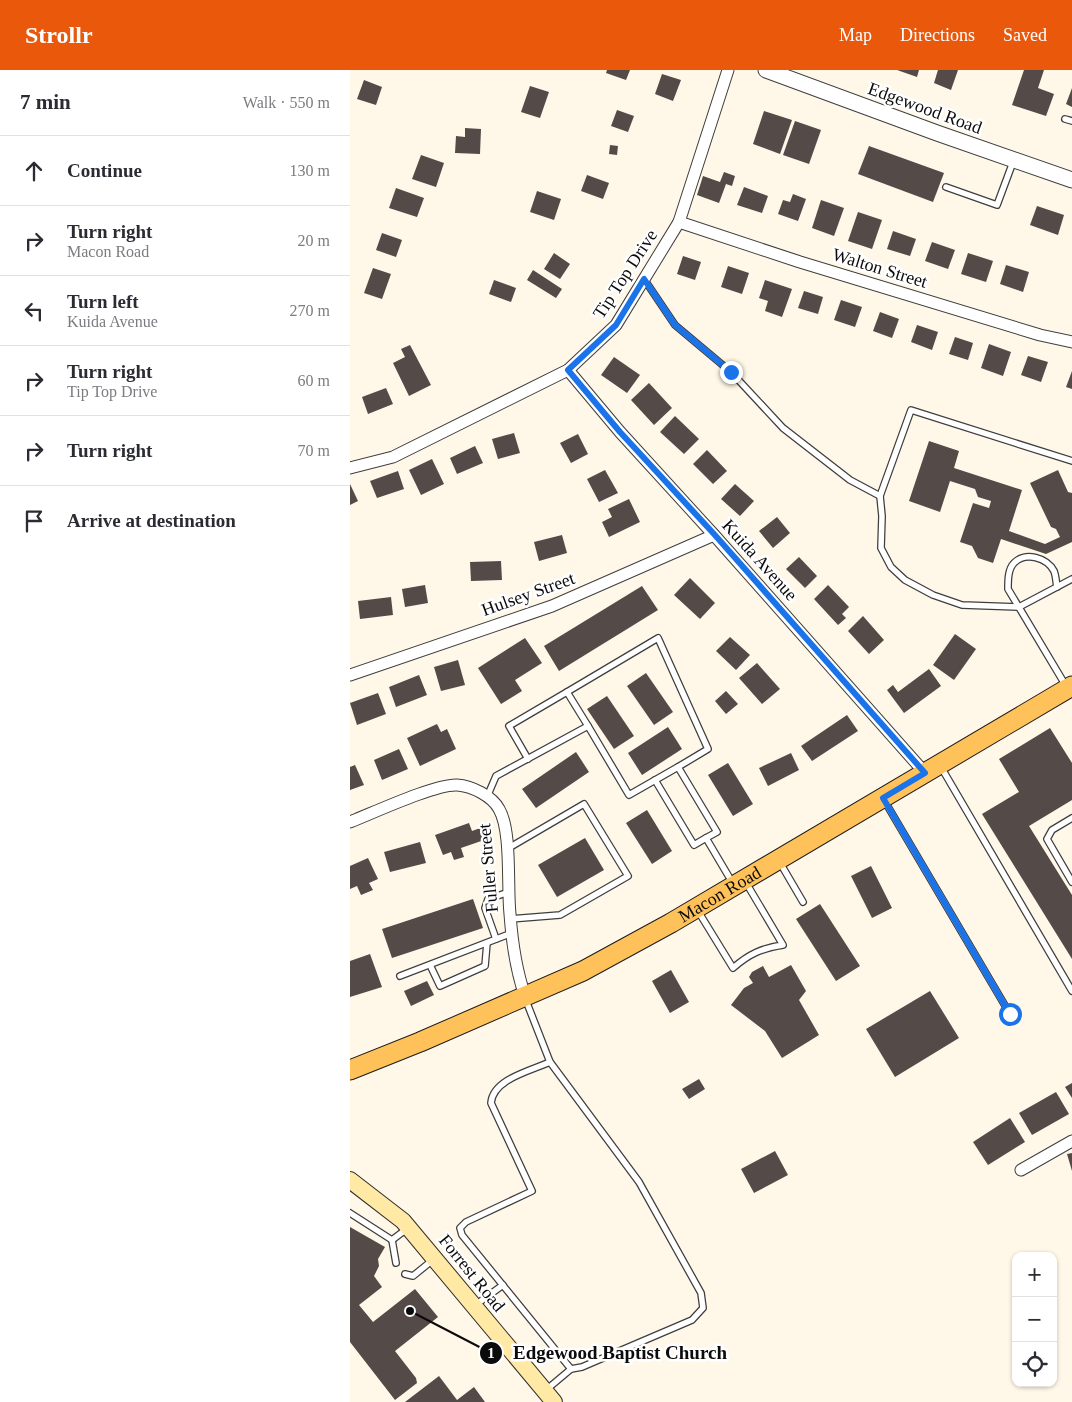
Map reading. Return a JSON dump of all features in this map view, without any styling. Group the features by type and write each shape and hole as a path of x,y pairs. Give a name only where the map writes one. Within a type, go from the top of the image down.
{"main road":[{"name":"Macon Road","path":"350,1070 584,971 1071,691"},
{"name":"Forrest Road","path":"350,1180 409,1228 549,1397"}],"street":[{"name":"Tip Top Drive","path":"350,468 393,457 568,370 616,325 679,222 728,70"},
{"name":"Edgewood Road","path":"766,70 1072,180"},
{"name":"Walton Street","path":"679,222 800,262 1040,335 1072,342"},
{"name":"Kuida Avenue","path":"568,370 620,432 933,769"},
{"name":"Hulsey Street","path":"350,675 552,606 714,534"},
{"name":"Fuller Street","path":"350,822 421,794 457,785 480,791 499,808 506,833 510,919 518,976 525,996"},
{"path":"1021,1170 1072,1141"}],"lane":[{"path":"1065,119 1072,121"},
{"path":"946,187 997,205 1014,160"},
{"path":"644,279 675,325 731,372 782,428 850,480 880,496"},
{"path":"1072,461 910,410 880,496 882,516 881,548 891,567 906,580 933,595 962,605 1019,607 1072,578"},
{"path":"1057,587 1054,572 1044,560 1028,556 1014,562 1008,575 1008,589 1071,691"},
{"path":"528,759 509,726 658,638 708,749 629,795 567,692"},
{"path":"487,798 496,776 588,726"},
{"path":"655,780 694,846 717,832 678,767"},
{"path":"933,769 1072,991"},
{"path":"883,798 1010,1014"},
{"path":"507,849 584,804 628,876 560,915 510,919"},
{"path":"1072,818 1052,830 1047,839 1072,882"},
{"path":"696,908 733,968 748,955 764,948 783,945 706,838"},
{"path":"778,859 803,902"},
{"path":"496,939 485,908 488,899 509,892"},
{"path":"400,976 512,933"},
{"path":"430,965 440,986 485,966 487,943"},
{"path":"525,996 550,1062 639,1182 701,1293 703,1308 692,1320 582,1367 571,1369 549,1397"},
{"path":"550,1062 499,1085 492,1094 491,1103 532,1191 466,1222 460,1228 462,1235 571,1369"},
{"path":"350,1213 392,1240 396,1263"},
{"path":"392,1240 409,1228"},
{"path":"405,1274 413,1276 435,1258"},
{"path":"473,1306 503,1285"}],"building":[{"path":"607,70 630,70 626,80 606,73"},
{"path":"897,70 919,70 917,77"},
{"path":"938,70 958,70 951,90 934,83"},
{"path":"1024,70 1044,70 1038,88 1054,94 1046,116 1012,105"},
{"path":"662,74 681,80 673,101 655,94"},
{"path":"364,80 382,87 376,105 357,99"},
{"path":"530,86 549,92 540,118 521,112"},
{"path":"1072,88 1072,107 1066,104"},
{"path":"617,110 634,116 628,132 611,126"},
{"path":"764,111 792,120 780,154 753,144"},
{"path":"795,121 821,130 809,164 783,155"},
{"path":"465,128 481,129 480,154 455,153 456,136 465,137"},
{"path":"610,145 618,146 617,155 609,154"},
{"path":"869,146 944,173 933,202 858,174"},
{"path":"421,155 444,163 436,187 412,179"},
{"path":"724,172 735,176 732,186 726,184 719,203 697,195 703,176 720,182"},
{"path":"587,175 609,183 603,199 581,191"},
{"path":"744,187 768,196 762,213 737,205"},
{"path":"396,188 424,198 417,217 389,208"},
{"path":"537,191 561,199 554,220 530,212"},
{"path":"793,194 806,199 798,221 778,214 783,200 790,202"},
{"path":"821,200 844,208 834,236 812,228"},
{"path":"1037,206 1064,215 1058,235 1030,225"},
{"path":"858,212 882,220 872,249 848,241"},
{"path":"893,231 916,239 910,256 887,249"},
{"path":"382,233 402,240 396,257 376,250"},
{"path":"932,242 955,250 948,269 925,261"},
{"path":"554,253 570,264 560,279 544,269"},
{"path":"968,253 993,261 986,282 961,274"},
{"path":"683,256 701,262 695,280 677,274"},
{"path":"1006,265 1029,272 1023,292 1000,284"},
{"path":"728,266 749,273 742,294 721,287"},
{"path":"373,268 391,274 382,299 364,293"},
{"path":"533,270 562,289 556,298 527,280"},
{"path":"494,280 516,288 511,302 489,294"},
{"path":"765,280 792,289 782,317 765,311 768,301 759,298"},
{"path":"804,291 823,297 818,314 798,308"},
{"path":"841,300 862,307 855,327 834,320"},
{"path":"880,312 899,319 892,338 873,331"},
{"path":"917,325 938,332 932,350 911,342"},
{"path":"955,337 973,343 968,360 949,354"},
{"path":"989,344 1011,352 1003,376 981,368"},
{"path":"410,345 431,385 409,396 393,363 405,357 401,349"},
{"path":"1028,356 1048,362 1041,382 1021,375"},
{"path":"614,357 640,375 627,393 601,375"},
{"path":"1072,371 1072,389 1066,387"},
{"path":"649,383 672,408 654,425 631,400"},
{"path":"386,388 393,404 368,414 362,397"},
{"path":"675,416 699,439 684,454 660,432"},
{"path":"514,433 520,453 498,459 492,439"},
{"path":"578,434 588,454 571,463 560,443"},
{"path":"929,441 959,451 954,468 1022,490 1009,531 1045,544 1060,537 1056,529 1051,527 1030,483 1058,470 1068,492 1072,493 1072,542 1046,554 1001,539 993,563 978,558 972,546 960,542 973,503 989,508 991,501 978,497 975,489 950,481 940,512 909,501"},
{"path":"475,446 483,463 457,474 450,458"},
{"path":"707,450 727,471 713,484 693,464"},
{"path":"432,459 444,484 421,495 409,470"},
{"path":"605,470 618,493 599,502 587,479"},
{"path":"398,471 404,489 377,498 370,481"},
{"path":"350,484 358,501 350,505"},
{"path":"735,484 754,501 740,516 721,499"},
{"path":"629,499 640,522 609,537 602,522 612,517 608,509"},
{"path":"777,517 790,533 773,548 759,531"},
{"path":"562,535 567,553 539,561 534,542"},
{"path":"799,557 817,576 805,588 786,569"},
{"path":"501,561 502,580 471,581 470,562"},
{"path":"690,578 715,603 700,619 674,595"},
{"path":"425,585 428,603 405,607 402,589"},
{"path":"828,585 849,607 842,614 846,618 838,625 814,599"},
{"path":"642,586 658,610 559,671 544,646"},
{"path":"391,597 393,615 360,619 358,601"},
{"path":"863,616 884,640 869,654 848,631"},
{"path":"955,634 976,649 954,680 933,665"},
{"path":"730,637 750,655 736,670 716,651"},
{"path":"525,638 542,663 515,680 522,691 501,704 478,668"},
{"path":"458,660 465,685 441,691 434,667"},
{"path":"757,663 780,689 762,704 739,678"},
{"path":"929,669 941,686 904,713 887,690 893,685 898,692"},
{"path":"646,673 673,712 654,725 627,686"},
{"path":"419,675 427,695 396,707 389,687"},
{"path":"726,691 738,704 726,714 715,701"},
{"path":"378,693 386,714 357,725 350,703"},
{"path":"607,696 634,736 614,749 587,709"},
{"path":"847,715 858,731 812,761 801,746"},
{"path":"437,724 441,732 447,729 456,749 420,766 407,738"},
{"path":"668,727 682,749 642,775 628,753"},
{"path":"1050,728 1072,763 1072,800 1029,826 1072,895 1072,959 982,814 1019,792 999,759"},
{"path":"399,749 408,769 382,780 374,760"},
{"path":"576,752 589,772 536,808 522,789"},
{"path":"791,753 799,770 768,786 759,768"},
{"path":"728,763 753,804 733,816 708,775"},
{"path":"355,765 364,785 350,790 350,767"},
{"path":"647,810 672,851 652,864 626,823"},
{"path":"469,823 472,831 483,827 487,839 461,848 464,857 454,860 451,852 443,855 435,835"},
{"path":"585,838 604,870 557,897 538,865"},
{"path":"420,842 426,863 390,872 384,852"},
{"path":"368,858 378,879 369,883 373,890 361,895 357,886 350,889 350,866"},
{"path":"871,866 892,908 872,918 851,876"},
{"path":"473,899 483,928 392,958 382,929"},
{"path":"820,904 860,966 836,981 796,919"},
{"path":"370,954 382,987 350,997 350,961"},
{"path":"791,965 806,991 799,1000 819,1035 782,1058 765,1031 731,1005 744,988 753,983 749,977 752,972 763,966 769,977"},
{"path":"671,970 689,1002 670,1013 652,981"},
{"path":"427,981 434,995 411,1006 404,991"},
{"path":"930,991 959,1038 895,1077 866,1029"},
{"path":"699,1079 705,1089 689,1099 682,1089"},
{"path":"1072,1083 1072,1098 1065,1087"},
{"path":"1056,1092 1069,1114 1032,1135 1019,1113"},
{"path":"1010,1118 1025,1142 988,1165 973,1142"},
{"path":"775,1151 788,1175 754,1193 741,1169"},
{"path":"1072,1153 1072,1171 1067,1154"},
{"path":"350,1227 385,1247 378,1259 379,1266 374,1276 382,1287 359,1305 373,1322 415,1289 438,1317 395,1351 416,1378 417,1383 395,1400 350,1342"},
{"path":"439,1376 457,1400 474,1387 485,1402 405,1402"}],"place":[{"name":"Edgewood Baptist Church","path":"410,1311"}],"route":[{"path":"731,372 675,325 644,279 616,325 568,370 620,432 714,534 925,773 883,798 1010,1014"}]}
